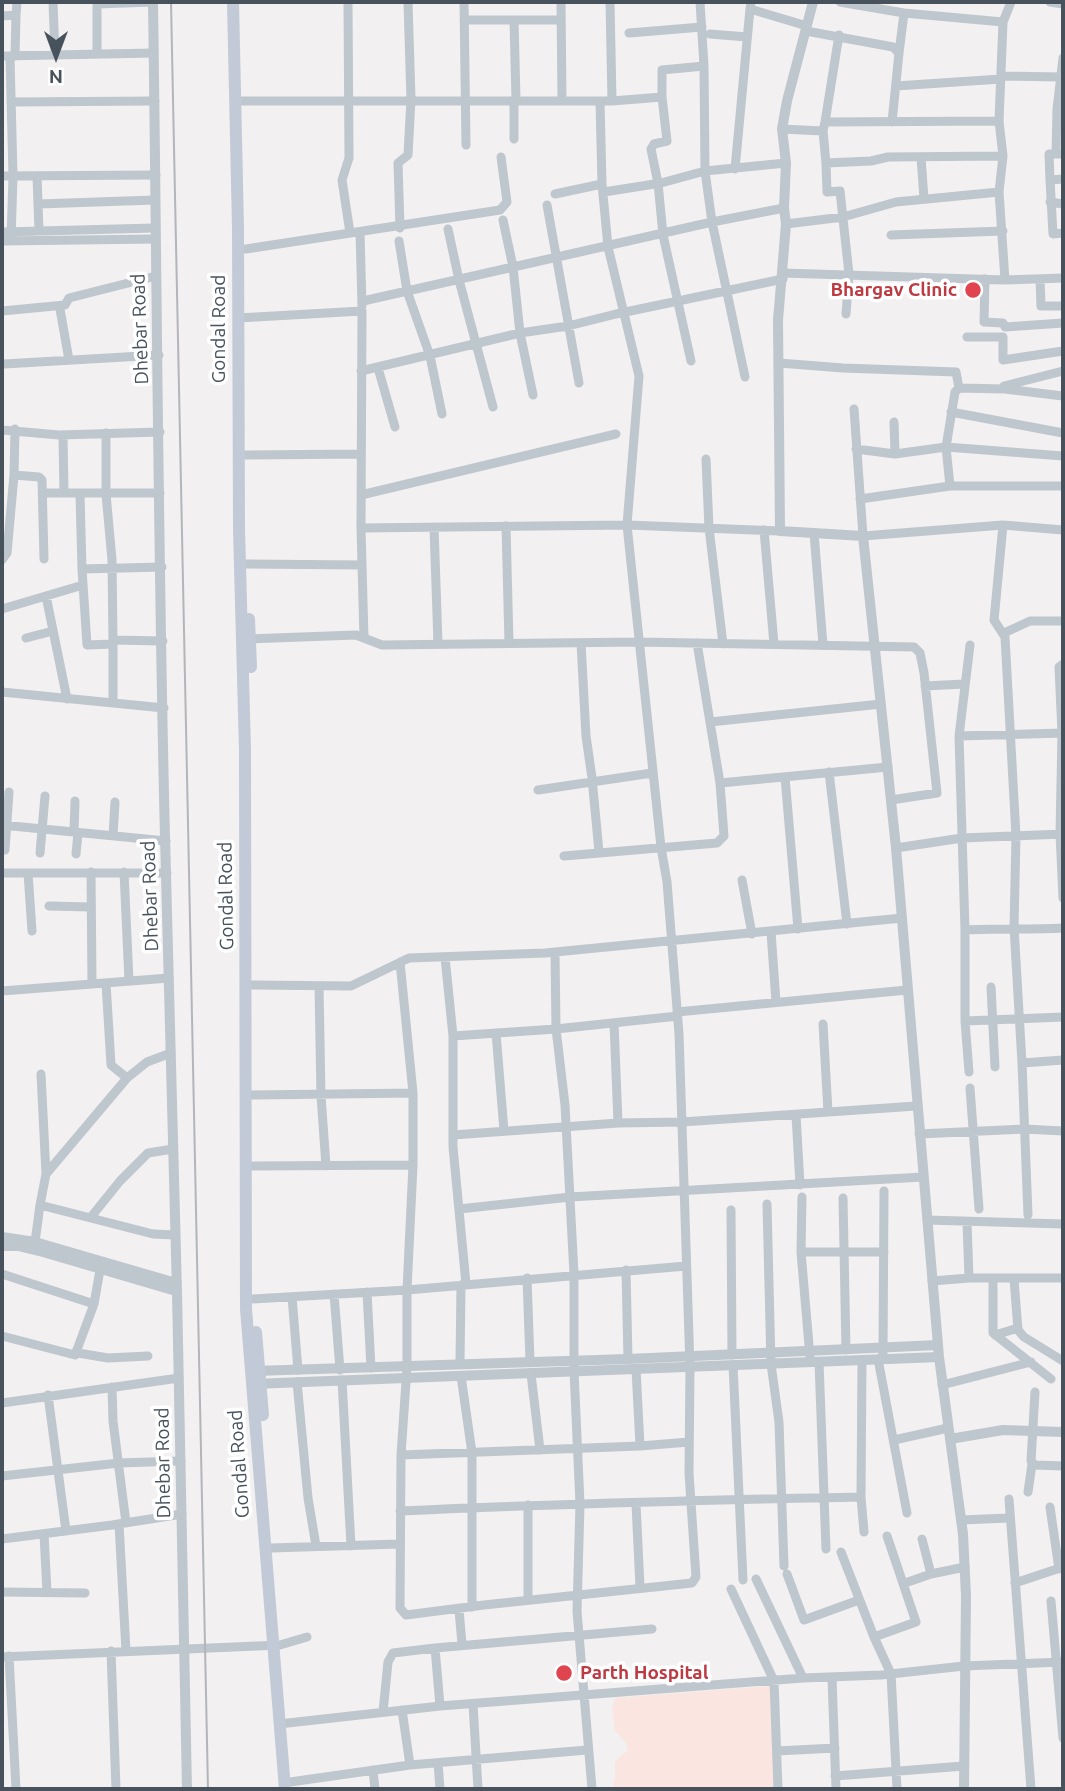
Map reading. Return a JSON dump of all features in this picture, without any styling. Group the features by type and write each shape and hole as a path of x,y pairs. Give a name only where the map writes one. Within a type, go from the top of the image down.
{"main road":[{"name":"Gondal Road","path":"233,2 242,317 246,639 246,1297 271,1548 276,1645"},
{"path":"242,2 246,249 242,317 246,455 246,639"},
{"name":"Gondal Road","path":"246,639 253,723 253,1299 256,1378 289,1787"}],"street":[{"path":"6,237 13,176 9,56 17,2"},
{"path":"53,2 55,55"},
{"path":"97,54 97,3 153,2"},
{"name":"Dhebar Road","path":"153,2 166,841 187,1789"},
{"path":"348,2 349,158 342,180 355,232 363,300 361,495 364,638"},
{"path":"401,227 398,163 408,155 411,99 408,2"},
{"path":"464,2 466,145"},
{"path":"561,2 562,100"},
{"path":"610,2 612,101"},
{"path":"700,2 706,31 705,171 712,222 745,377"},
{"path":"780,531 778,320 786,224 786,163 782,129 813,2"},
{"path":"840,2 904,13 1003,22"},
{"path":"1004,280 999,192 1003,156 999,121 1003,22 1011,2"},
{"path":"1049,2 1063,4"},
{"path":"734,169 750,5 806,29 892,47 899,53"},
{"path":"892,122 904,13"},
{"path":"2,16 16,15"},
{"path":"464,20 561,20"},
{"path":"514,20 514,139"},
{"path":"629,33 706,31 747,37"},
{"path":"839,35 824,126 827,192 840,191 849,274 846,314"},
{"path":"9,56 154,53"},
{"path":"1063,58 1060,154 1049,154 1053,234 1063,233"},
{"path":"691,361 663,234 658,183 651,149 654,144 667,141 662,70 704,66"},
{"path":"896,86 1001,78 1061,77"},
{"path":"242,101 612,101 662,97"},
{"path":"11,102 155,101"},
{"path":"400,962 413,1093 413,1165 407,1290 407,1372 401,1455 400,1608 407,1615 640,1587 690,1584 696,1579 689,1442 690,1362 678,1014 667,882 652,773 627,525 639,376 608,247 600,101"},
{"path":"782,129 892,122 999,121"},
{"path":"826,163 871,161 888,157 1003,156"},
{"path":"921,157 924,199"},
{"path":"246,249 500,210 507,202 501,158"},
{"path":"555,194 658,183 705,171 786,163"},
{"path":"2,176 156,174"},
{"path":"37,176 39,231"},
{"path":"1050,180 1063,179"},
{"path":"786,224 843,217 896,202 999,192"},
{"path":"38,204 155,200"},
{"path":"1050,202 1063,204"},
{"path":"547,205 579,383"},
{"path":"363,300 784,208"},
{"path":"503,220 513,267 520,333 533,395"},
{"path":"448,229 493,407"},
{"path":"6,237 39,231 155,234"},
{"path":"891,235 1003,231"},
{"path":"6,237 155,234"},
{"path":"399,241 407,291 430,356 442,414"},
{"path":"361,372 520,333 568,326 783,276 849,274 1004,280 1063,278"},
{"path":"2,311 65,305 69,298 156,276"},
{"path":"985,279 984,322 1003,323 1005,327 1063,323"},
{"path":"1040,279 1041,306 1063,306"},
{"path":"60,309 69,360"},
{"path":"242,317 362,311"},
{"path":"967,337 1003,337 1003,360 1063,351"},
{"path":"4,364 159,355"},
{"path":"779,363 956,372 959,388"},
{"path":"378,368 395,427"},
{"path":"996,388 1063,371"},
{"path":"950,486 946,447 955,392 959,388 996,388 1063,396"},
{"path":"854,409 863,536 896,848 938,1351 965,1567 964,1789"},
{"path":"951,412 1063,433"},
{"path":"894,422 895,454"},
{"path":"2,560 7,553 15,429"},
{"path":"2,430 63,435 160,432"},
{"path":"106,433 106,494 112,568 113,703"},
{"path":"361,495 616,433"},
{"path":"63,435 64,493"},
{"path":"856,449 895,454 946,447 1063,456"},
{"path":"246,455 361,454"},
{"path":"706,459 709,528 723,643"},
{"path":"14,475 39,477 44,485 44,559"},
{"path":"860,499 950,486 1063,486"},
{"path":"43,493 160,493"},
{"path":"80,494 87,645 163,641"},
{"path":"362,527 627,525 863,536 1003,525 1063,530"},
{"path":"1003,525 994,620 1004,633 1011,734 1016,836 1014,927 1028,1214"},
{"path":"506,526 509,643"},
{"path":"434,527 438,644"},
{"path":"764,530 774,644"},
{"path":"814,533 823,645"},
{"path":"247,564 362,565"},
{"path":"82,569 162,567"},
{"path":"2,609 83,585"},
{"path":"46,596 67,699"},
{"path":"1004,633 1030,621 1063,621"},
{"path":"26,638 53,631"},
{"path":"246,639 356,635 382,645 638,642 914,647 918,649 925,687 937,793 891,800"},
{"path":"581,643 586,736 599,852"},
{"path":"564,856 720,841 724,833 720,783 697,643"},
{"path":"969,1072 965,1021 959,736 970,645"},
{"path":"1063,664 1059,667 1063,733 1063,898"},
{"path":"925,687 964,684"},
{"path":"2,692 164,708"},
{"path":"710,722 881,704"},
{"path":"959,736 1063,733"},
{"path":"720,783 888,767"},
{"path":"829,772 847,924"},
{"path":"538,790 652,773"},
{"path":"785,776 798,929"},
{"path":"5,850 4,825 9,792"},
{"path":"40,853 45,796"},
{"path":"75,801 76,854"},
{"path":"113,836 115,802"},
{"path":"4,825 166,841"},
{"path":"896,848 962,838 1062,834"},
{"path":"90,872 92,984"},
{"path":"2,873 167,873"},
{"path":"28,873 32,931"},
{"path":"124,873 130,981"},
{"path":"742,880 752,934"},
{"path":"49,906 90,907"},
{"path":"253,985 351,986 409,958 555,952 902,918"},
{"path":"964,930 1014,927 1023,931 1063,928"},
{"path":"771,932 776,1002"},
{"path":"555,952 556,1029 566,1127 574,1274 576,1448 580,1504 577,1611 592,1789"},
{"path":"445,957 453,1036 453,1135 463,1284 461,1370 471,1453 472,1607"},
{"path":"2,991 169,978"},
{"path":"106,983 111,1065 127,1078"},
{"path":"319,986 321,1096 326,1166"},
{"path":"991,987 995,1067"},
{"path":"453,1036 556,1029 776,1002 907,990"},
{"path":"965,1021 1063,1017"},
{"path":"614,1023 618,1123"},
{"path":"823,1024 828,1112"},
{"path":"496,1033 504,1131"},
{"path":"46,1174 127,1078 147,1062 171,1053"},
{"path":"1022,1063 1063,1060"},
{"path":"35,1242 46,1174 40,1074"},
{"path":"970,1088 979,1209"},
{"path":"253,1095 413,1093"},
{"path":"453,1135 916,1106"},
{"path":"796,1115 800,1185"},
{"path":"919,1134 975,1130 1063,1131"},
{"path":"91,1217 120,1181 148,1153 173,1149"},
{"path":"253,1166 413,1165"},
{"path":"459,1209 570,1197 923,1177"},
{"path":"884,1191 882,1356 907,1513"},
{"path":"802,1196 801,1252 825,1497 826,1549"},
{"path":"843,1198 846,1350"},
{"path":"767,1204 770,1359 779,1422 786,1570 804,1619 859,1600"},
{"path":"40,1205 153,1234 175,1234"},
{"path":"731,1209 733,1360 743,1580"},
{"path":"927,1220 1063,1224"},
{"path":"967,1222 969,1278"},
{"path":"2,1237 35,1242 176,1287"},
{"path":"2,1246 31,1249 100,1270 176,1287"},
{"path":"801,1252 884,1252"},
{"path":"253,1299 407,1290 686,1266"},
{"path":"78,1353 94,1304 100,1270"},
{"path":"626,1270 628,1359"},
{"path":"2,1274 94,1304"},
{"path":"527,1278 530,1361"},
{"path":"932,1281 969,1278 1063,1278"},
{"path":"993,1279 992,1330 1051,1379"},
{"path":"1014,1279 1018,1328 1024,1337 1063,1361"},
{"path":"367,1292 371,1368"},
{"path":"334,1294 351,1546"},
{"path":"292,1297 308,1498 316,1546"},
{"path":"995,1335 1018,1328"},
{"path":"2,1336 72,1356 78,1353 108,1358 148,1356"},
{"path":"813,1359 846,1350 882,1356"},
{"path":"256,1378 461,1370 530,1361 636,1369 733,1360 862,1360 938,1351"},
{"path":"461,1370 531,1374 628,1359 690,1362"},
{"path":"862,1360 861,1497 864,1532"},
{"path":"942,1385 1031,1362"},
{"path":"341,1375 371,1368 407,1372"},
{"path":"636,1369 640,1446"},
{"path":"531,1374 540,1450"},
{"path":"2,1402 179,1378"},
{"path":"112,1387 113,1421 119,1463 126,1651"},
{"path":"1028,1492 1035,1392"},
{"path":"48,1395 66,1531"},
{"path":"894,1440 1003,1430 1063,1432"},
{"path":"401,1455 689,1442"},
{"path":"2,1476 119,1463 181,1461"},
{"path":"1032,1464 1063,1466"},
{"path":"400,1511 528,1505 636,1504 691,1499 861,1497"},
{"path":"1009,1499 1031,1789"},
{"path":"636,1504 640,1587"},
{"path":"528,1505 528,1600"},
{"path":"1015,1583 1061,1568 1050,1507"},
{"path":"2,1539 182,1514"},
{"path":"961,1520 1009,1518"},
{"path":"44,1534 47,1592"},
{"path":"874,1637 916,1622 887,1536"},
{"path":"922,1539 931,1574"},
{"path":"271,1548 399,1544"},
{"path":"841,1552 891,1674 897,1789"},
{"path":"905,1583 965,1567"},
{"path":"756,1579 803,1678"},
{"path":"731,1589 774,1681 778,1789"},
{"path":"2,1592 85,1593"},
{"path":"1051,1601 1060,1662 1063,1738"},
{"path":"458,1610 462,1644"},
{"path":"383,1712 388,1662 394,1653 462,1644 652,1629"},
{"path":"16,1789 6,1657 276,1645 307,1637"},
{"path":"435,1648 440,1706"},
{"path":"111,1651 116,1789"},
{"path":"283,1724 440,1706 803,1678 891,1674 964,1666 1060,1662"},
{"path":"832,1678 836,1789"},
{"path":"472,1704 478,1789"},
{"path":"402,1710 410,1765"},
{"path":"778,1751 835,1748"},
{"path":"289,1787 410,1765 587,1750"},
{"path":"438,1763 440,1789"},
{"path":"835,1776 964,1766"},
{"path":"373,1770 375,1789"}],"shaded area":[{"path":"770,1686 776,1789 612,1789 615,1761 628,1750 626,1743 615,1731 612,1709 615,1698"}],"railway":[{"path":"171,2 208,1789"}],"place":[{"name":"Bhargav Clinic","path":"973,290"},
{"name":"Parth Hospital","path":"564,1673"}]}
